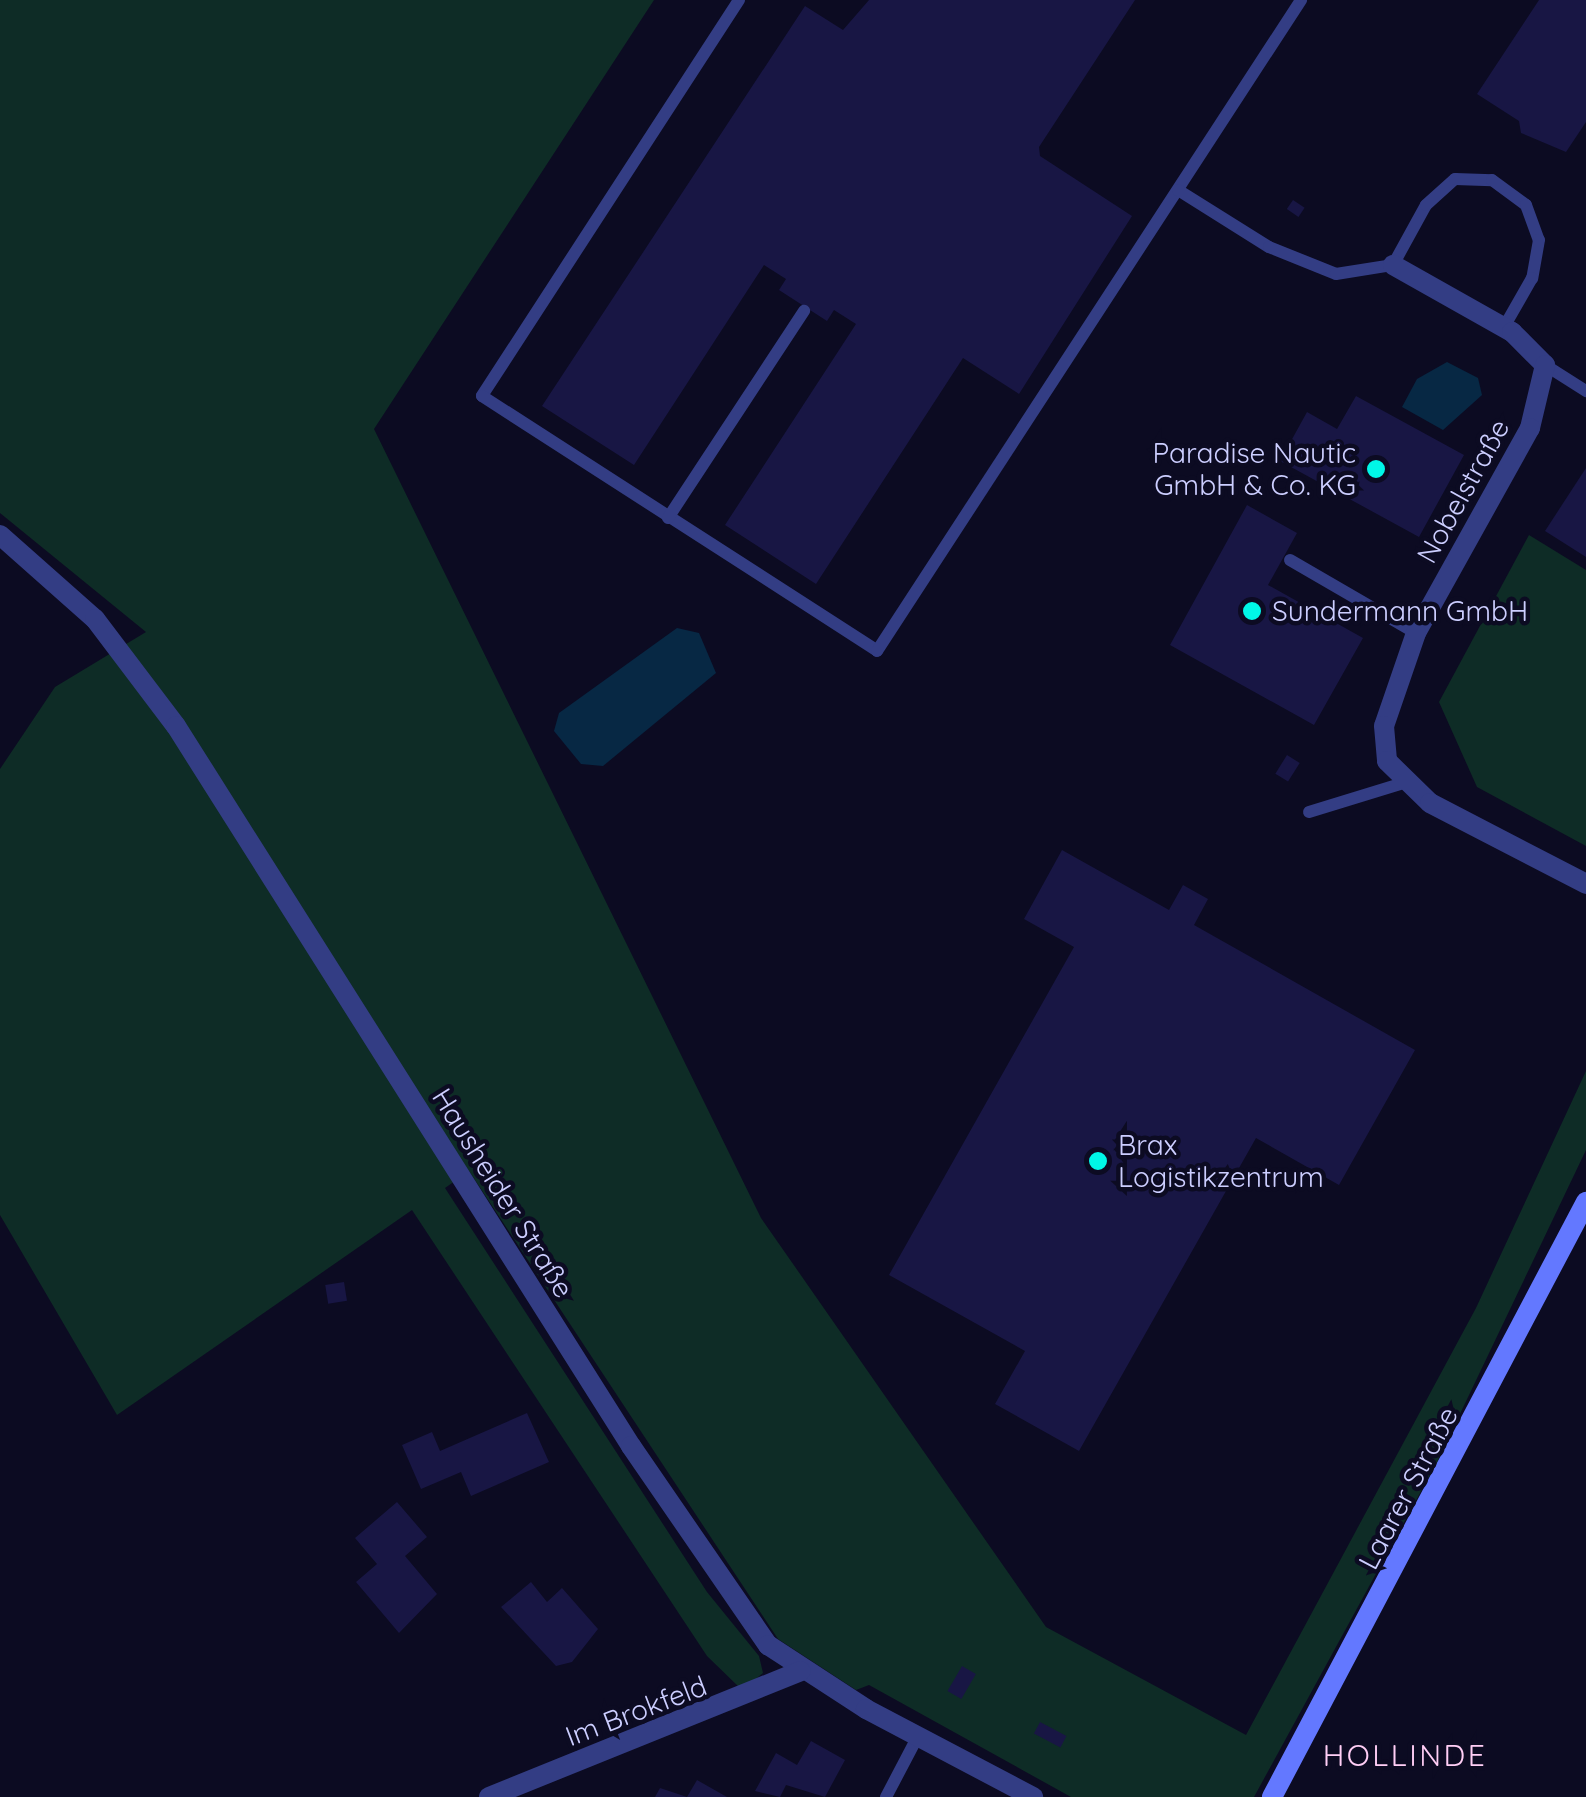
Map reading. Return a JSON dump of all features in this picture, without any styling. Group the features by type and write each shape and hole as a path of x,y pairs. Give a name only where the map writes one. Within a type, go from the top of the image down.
{"main road":[{"name":"Laarer Straße","path":"1272,1797 1586,1202"}],"street":[{"path":"1392,265 1504,328 1545,366"},
{"name":"Nobelstraße","path":"1403,783 1387,761 1384,726 1416,632 1530,428 1545,366"},
{"name":"Hausheider Straße","path":"0,536 95,620 176,726 726,1594 801,1671 1033,1797"},
{"path":"1403,783 1586,884"},
{"name":"Im Brokfeld","path":"489,1797 801,1671"}],"lane":[{"path":"739,0 482,396 877,651 1301,0"},
{"path":"1178,190 1269,247 1336,274 1392,265 1426,205 1455,179 1492,180 1526,205 1539,240 1532,278 1504,328"},
{"path":"668,518 804,310"},
{"path":"1545,366 1586,391"},
{"path":"1290,560 1416,632"},
{"path":"1309,812 1403,783"},
{"path":"886,1797 918,1736"}],"green space":[{"path":"0,0 654,0 374,429 761,1218 1046,1627 1246,1735 1476,1308 1586,1071 1586,1150 1437,1462 1254,1797 1071,1797 869,1685 856,1690 778,1639 469,1171 445,1188 707,1592 759,1656 763,1673 742,1690 707,1656 412,1210 117,1415 0,1215 0,769 55,687 146,632 0,513"},
{"path":"1529,535 1586,570 1586,846 1477,787 1439,702"}],"water":[{"path":"1447,362 1478,378 1482,395 1443,430 1402,407 1417,379"},
{"path":"677,628 699,633 716,673 603,766 581,764 554,731 559,713"}],"building":[{"path":"869,0 1135,0 1039,147 1040,156 1132,216 1019,394 963,358 816,584 725,525 856,324 834,310 827,321 779,290 786,279 764,265 634,465 542,406 805,6 843,30"},
{"path":"1539,0 1586,0 1586,122 1566,152 1521,133 1519,121 1477,94"},
{"path":"1293,200 1305,208 1298,217 1287,209"},
{"name":"Paradise Nautic GmbH & Co. KG","path":"1356,396 1464,455 1419,537 1280,461 1307,412 1337,429"},
{"path":"1586,468 1586,557 1545,531"},
{"name":"Sundermann GmbH","path":"1247,505 1297,533 1268,585 1363,638 1314,725 1170,645"},
{"path":"1287,755 1300,763 1288,782 1275,774"},
{"name":"Brax Logistikzentrum","path":"1062,850 1169,910 1183,885 1208,899 1194,925 1415,1050 1339,1185 1256,1138 1079,1451 995,1404 1025,1351 889,1275 1074,947 1024,919"},
{"path":"344,1282 347,1301 328,1304 325,1285"},
{"path":"527,1413 549,1462 471,1496 461,1472 421,1489 402,1445 432,1432 440,1451"},
{"path":"397,1502 427,1537 405,1556 437,1594 399,1633 356,1582 377,1564 355,1538"},
{"path":"531,1582 547,1602 562,1588 598,1629 572,1662 556,1666 501,1607"},
{"path":"962,1666 976,1674 961,1699 948,1691"},
{"path":"1040,1722 1066,1736 1060,1748 1034,1733"},
{"path":"811,1741 845,1760 825,1797 786,1785 780,1797 755,1791 776,1753 797,1765"},
{"path":"697,1780 727,1797 687,1797"},
{"path":"660,1788 687,1797 655,1797"}],"place":[{"name":"Paradise Nautic GmbH & Co. KG","path":"1376,469"},
{"name":"Sundermann GmbH","path":"1252,611"},
{"name":"Brax Logistikzentrum","path":"1098,1161"}],"district":[{"name":"HOLLINDE","path":"1405,1755"}]}
